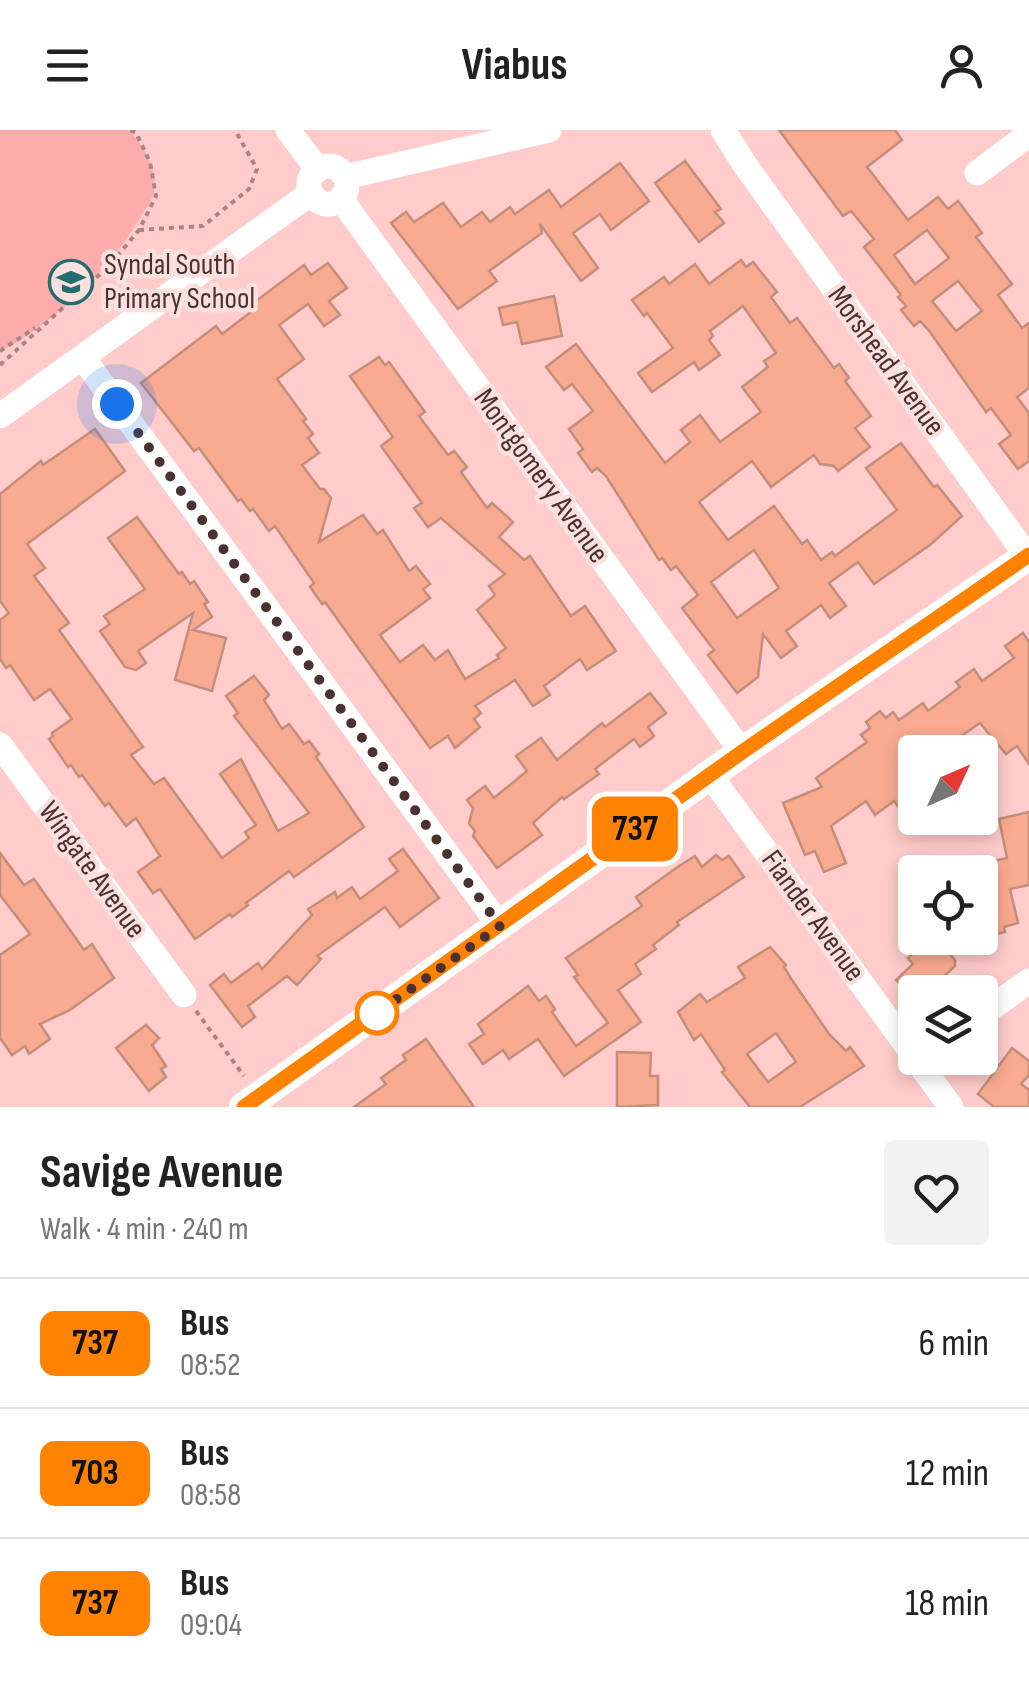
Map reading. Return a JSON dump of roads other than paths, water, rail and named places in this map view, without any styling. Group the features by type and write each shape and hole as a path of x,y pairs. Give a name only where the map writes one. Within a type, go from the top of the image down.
{"main road":[{"path":"251,1102 742,752 1028,555"}],"street":[{"path":"288,130 322,203 343,188 549,130"},
{"name":"Morshead Avenue","path":"708,130 745,165"},
{"name":"Morshead Avenue","path":"723,130 1028,555"},
{"path":"976,173 1029,134"},
{"path":"0,416 315,182"},
{"name":"Montgomery Avenue","path":"343,188 742,752"},
{"path":"82,358 500,926"},
{"name":"Wingate Avenue","path":"0,745 184,995"},
{"name":"Fiander Avenue","path":"710,775 898,1031"},
{"path":"998,1003 1029,981"},
{"name":"Fiander Avenue","path":"930,1075 952,1107"}],"place":[{"name":"Syndal South Primary School","path":"71,282"}]}
